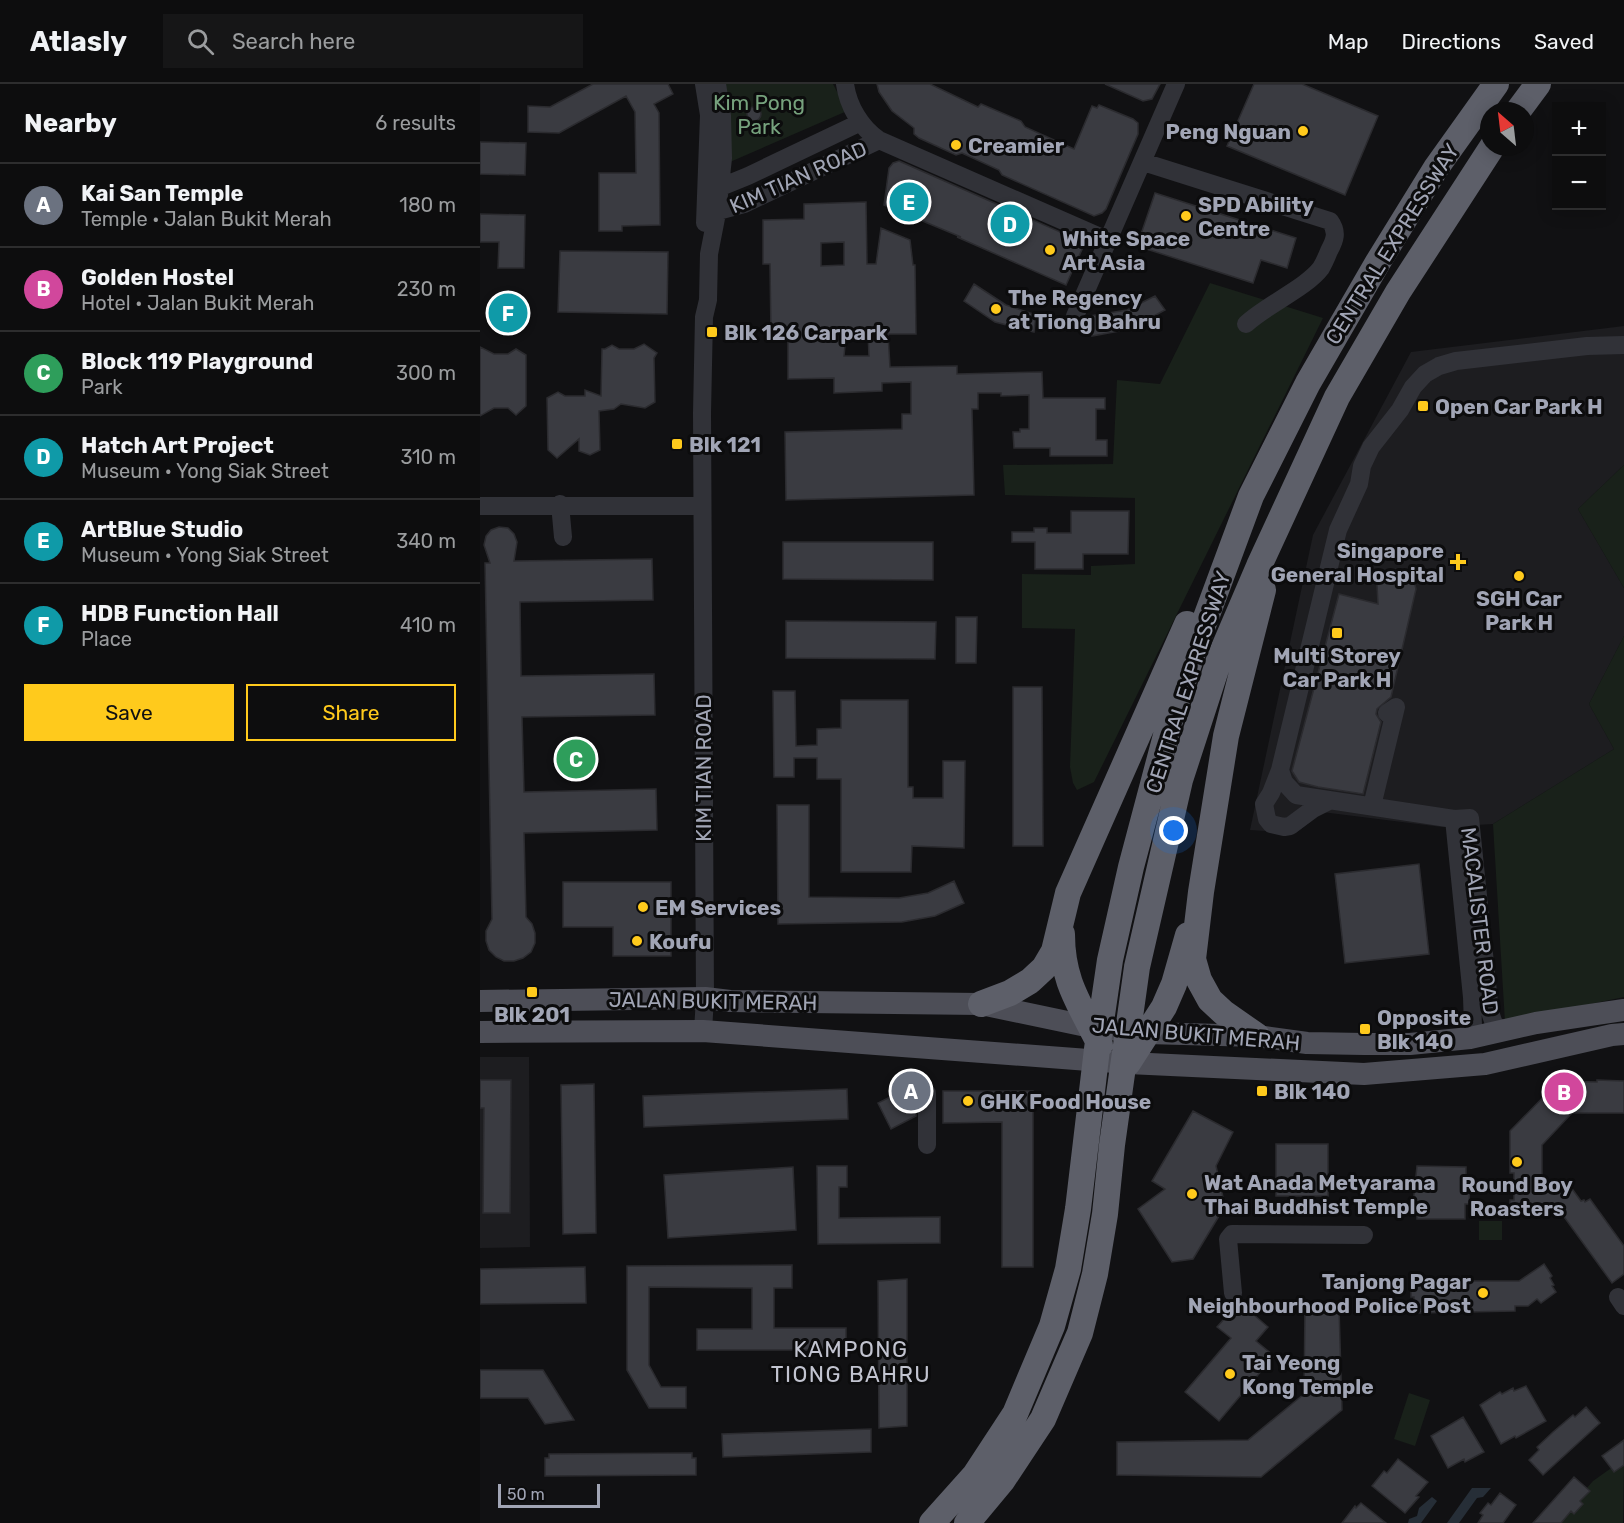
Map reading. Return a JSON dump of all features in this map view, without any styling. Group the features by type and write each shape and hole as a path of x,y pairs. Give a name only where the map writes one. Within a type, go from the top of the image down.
{"highway":[{"name":"CENTRAL EXPRESSWAY","path":"932,1523 975,1475 1015,1414 1052,1326 1068,1269 1078,1209 1110,960 1131,867 1169,724 1251,496 1308,383 1378,262 1436,168 1496,84"},
{"path":"1525,102 1538,84"},
{"name":"CENTRAL EXPRESSWAY","path":"967,1523 1002,1481 1043,1419 1080,1333 1095,1274 1105,1214 1112,1145 1137,967 1180,780 1220,657 1337,397 1398,292 1486,156"},
{"path":"981,1004 1010,993 1030,981 1044,968 1054,951 1068,893 1202,592 1251,496"},
{"path":"1257,1036 1224,1013 1210,1000 1199,980 1194,959 1201,892 1226,736 1263,589 1259,566"},
{"path":"1062,922 1062,952 1067,978 1091,1027 1118,1062 1147,1034 1164,1007 1174,984 1201,892"}],"main road":[{"name":"JALAN BUKIT MERAH","path":"480,1001 705,998 742,1001 981,1004 1091,1027 1147,1034 1257,1036 1307,1043 1364,1044 1410,1044 1470,1038 1536,1023 1624,1010"},
{"name":"JALAN BUKIT MERAH","path":"480,1032 703,1031 1118,1062 1364,1074 1485,1064 1624,1034"}],"street":[{"name":"KIM TIAN ROAD","path":"703,1031 705,998 701,506 704,317 699,301 701,240 712,214 714,190 709,115 704,84"},
{"name":"KIM TIAN ROAD","path":"714,190 723,158 722,116 717,84"},
{"path":"845,84 859,123 879,140 1107,240"},
{"path":"1076,316 1176,84"},
{"name":"KIM TIAN ROAD","path":"714,190 859,123"},
{"name":"KIM TIAN ROAD","path":"712,214 744,204 879,140"},
{"path":"723,158 731,169 748,176"},
{"path":"1143,162 1330,220 1335,231 1335,241 1321,267 1304,283 1255,315 1246,324"},
{"path":"1329,801 1290,826 1284,827 1272,824 1264,811 1264,804 1280,770 1338,530 1359,484 1362,466 1371,447 1400,410 1413,387 1425,374 1439,366 1456,361 1587,346 1624,345"},
{"path":"480,506 560,504 701,506"},
{"path":"560,504 562,537"},
{"path":"1372,806 1396,707 1387,713"},
{"path":"1280,770 1284,782 1302,806 1298,819"},
{"name":"MACALISTER ROAD","path":"1271,793 1283,789 1329,801 1462,818"},
{"name":"MACALISTER ROAD","path":"1462,818 1490,1012 1494,1024 1504,1032"},
{"name":"MACALISTER ROAD","path":"1462,818 1472,997 1473,1026 1470,1038"},
{"path":"927,1093 927,1145"},
{"path":"1233,1293 1228,1239 1232,1234 1364,1235"}],"shaded area":[{"name":"Singapore General Hospital","path":"1624,326 1624,465 1578,509 1624,588 1624,636 1589,704 1614,749 1493,824 1442,827 1322,812 1296,833 1250,830 1313,535 1411,352"},
{"path":"480,1057 529,1057 530,1247 480,1248"},
{"path":"1472,1488 1491,1488 1483,1497 1477,1498 1459,1523 1447,1523"},
{"path":"1432,1497 1437,1501 1421,1523 1408,1523 1409,1519 1417,1516 1419,1508"}],"green space":[{"name":"Kim Pong Park","path":"724,84 833,84 847,111 730,162"},
{"path":"1210,283 1323,318 1094,782 1077,790 1070,767 1075,629 1022,628 1022,574 1091,575 1091,566 1135,564 1135,498 1005,495 1003,465 1113,464 1117,380 1160,384"},
{"path":"1624,465 1624,588 1578,509"},
{"path":"1624,636 1624,997 1505,1022 1493,824 1614,749 1589,704"},
{"path":"1479,1221 1502,1221 1502,1240 1479,1240"},
{"path":"1409,1393 1430,1400 1415,1446 1394,1439"},
{"path":"1624,1459 1623,1523 1556,1523 1593,1481"}],"building":[{"path":"593,84 668,84 673,94 654,104 659,113 660,225 622,226 622,231 599,231 599,173 636,173 635,112 626,96 559,133 528,132 528,106 550,107"},
{"path":"877,84 930,84 978,107 981,104 1021,121 1025,127 1074,149 1092,106 1097,108 1099,105 1133,119 1138,123 1138,134 1106,209 1094,216 1002,175 999,170 962,153 956,155 919,138 914,134 914,128 892,111 879,92"},
{"path":"1105,84 1160,84 1152,99 1143,101"},
{"name":"Peng Nguan","path":"1254,84 1302,84 1378,116 1345,195 1227,146"},
{"path":"751,107 757,107 761,114 757,121 751,121 747,117 747,111"},
{"path":"480,142 526,143 525,175 480,174"},
{"path":"899,161 1083,242 1084,245 1066,285 884,205 889,168 893,163"},
{"name":"SPD Ability Centre","path":"1155,193 1296,238 1287,268 1261,260 1253,283 1137,246"},
{"path":"866,202 867,264 876,264 881,228 910,240 913,265 915,265 916,334 888,334 890,367 957,366 957,374 1042,372 1043,398 1105,398 1105,409 1096,409 1096,440 1107,440 1107,456 1050,456 1050,448 1014,448 1013,432 1029,429 1029,395 1001,396 1001,393 978,393 978,409 972,409 974,495 786,500 785,432 902,429 902,414 911,414 911,382 882,383 882,391 834,393 834,378 788,379 788,335 771,335 770,264 763,264 763,220 804,219 804,204","holes":["844,242 844,265 821,266 821,243","868,334 869,356 844,356 846,335"]},
{"path":"480,214 525,215 524,268 498,268 499,242 480,242"},
{"path":"560,251 668,252 667,314 558,312"},
{"name":"The Regency at Tiong Bahru","path":"974,284 1006,305 1036,315 1034,332 995,322 964,301"},
{"path":"508,295 520,300 525,312 520,324 508,329 496,324 491,312 496,300"},
{"name":"The Regency at Tiong Bahru","path":"1155,296 1165,310 1130,329 1092,336 1089,316 1127,310"},
{"path":"644,344 657,353 654,358 655,402 645,408 621,404 614,409 599,411 600,450 590,455 579,451 579,439 557,458 548,450 547,398 558,392 565,396 585,396 585,390 601,396 602,349 612,345 619,349 634,349"},
{"path":"480,347 494,354 508,354 516,349 526,355 526,406 516,415 508,408 494,408 480,416"},
{"path":"1071,511 1129,511 1128,554 1083,554 1083,569 1035,569 1035,542 1012,542 1012,532 1034,532 1034,528 1047,528 1047,533 1071,533"},
{"path":"499,527 508,528 514,534 517,542 514,561 652,559 653,600 520,602 521,676 654,674 655,715 522,717 524,792 656,789 657,830 524,833 526,917 532,924 535,943 531,952 514,961 504,961 496,957 489,950 486,941 486,931 492,919 485,563 490,563 484,545 486,536 491,530"},
{"path":"783,542 933,542 933,580 783,579"},
{"path":"1397,569 1407,571 1413,577 1416,589 1391,697 1377,709 1376,714 1381,722 1363,794 1299,782 1292,771 1339,594 1378,604 1379,579 1387,572"},
{"path":"956,617 977,617 976,663 956,663"},
{"path":"786,621 936,622 935,659 786,658"},
{"path":"1013,687 1042,687 1043,846 1013,846"},
{"path":"773,691 795,691 796,746 817,745 817,729 841,728 841,700 908,700 908,787 913,787 913,798 943,798 943,761 965,761 964,848 912,846 911,872 841,872 841,779 817,779 817,758 794,758 794,777 774,777"},
{"path":"777,805 809,805 809,897 899,898 928,893 954,881 964,903 935,916 902,922 778,924"},
{"path":"1419,864 1429,954 1345,963 1335,874"},
{"path":"563,882 671,882 671,956 613,956 613,927 563,927"},
{"path":"480,1080 511,1080 510,1213 483,1213 484,1108 480,1108"},
{"path":"1597,1080 1624,1081 1624,1113 1572,1113 1542,1145 1542,1185 1560,1185 1560,1190 1573,1190 1581,1201 1585,1202 1590,1199 1624,1246 1624,1274 1612,1283 1562,1214 1510,1216 1510,1200 1514,1200 1514,1173 1510,1173 1510,1131 1559,1081 1597,1082"},
{"path":"594,1084 596,1233 563,1234 561,1085"},
{"path":"912,1086 916,1095 916,1116 891,1129 878,1103"},
{"path":"847,1089 848,1119 644,1127 643,1096"},
{"path":"943,1091 1033,1091 1033,1267 1002,1267 1002,1122 943,1123"},
{"name":"Wat Anada Metyarama Thai Buddhist Temple","path":"1193,1111 1233,1132 1216,1166 1225,1206 1193,1259 1172,1262 1138,1209 1165,1189 1152,1181"},
{"path":"1276,1144 1328,1144 1328,1196 1276,1196"},
{"path":"817,1166 847,1166 847,1187 839,1187 839,1218 940,1217 940,1243 818,1244"},
{"path":"1417,1166 1466,1167 1466,1181 1470,1181 1469,1204 1465,1204 1465,1219 1417,1219 1417,1205 1413,1205"},
{"path":"793,1167 796,1230 668,1238 664,1175"},
{"path":"1544,1264 1552,1276 1550,1278 1554,1285 1552,1286 1556,1292 1541,1303 1537,1299 1528,1306 1515,1306 1515,1311 1417,1313 1414,1297 1411,1297 1411,1282 1461,1281 1461,1277 1471,1277 1471,1281 1519,1281"},
{"path":"792,1265 792,1288 774,1288 774,1328 846,1328 846,1350 697,1350 697,1329 752,1329 752,1288 649,1287 649,1365 661,1387 686,1387 686,1408 649,1408 627,1370 627,1266"},
{"path":"585,1267 586,1303 480,1304 480,1269"},
{"path":"907,1279 907,1426 879,1428 878,1281"},
{"name":"Tai Yeong Kong Temple","path":"1239,1302 1268,1327 1256,1341 1274,1356 1219,1421 1185,1392 1231,1338 1217,1327"},
{"path":"1305,1307 1339,1307 1342,1410 1261,1477 1117,1475 1117,1442 1248,1440 1304,1394"},
{"path":"480,1370 543,1370 574,1420 545,1424 528,1398 480,1398"},
{"path":"1526,1386 1546,1421 1501,1444 1480,1405 1500,1392 1502,1394 1513,1388 1514,1391"},
{"path":"1586,1407 1600,1423 1543,1475 1529,1460 1539,1450 1537,1447 1573,1415 1575,1417"},
{"path":"1463,1417 1484,1452 1448,1468 1431,1436"},
{"path":"871,1429 871,1452 723,1457 722,1434"},
{"path":"1624,1440 1624,1465 1614,1472 1602,1456"},
{"path":"692,1453 692,1458 696,1458 696,1475 545,1476 545,1458 549,1458 549,1454"},
{"path":"1398,1459 1428,1482 1405,1513 1372,1486"},
{"path":"1574,1477 1590,1491 1580,1501 1583,1504 1574,1514 1571,1511 1561,1523 1533,1523"},
{"path":"1500,1493 1516,1505 1503,1523 1478,1523 1483,1515 1480,1513 1488,1503 1491,1505"},
{"path":"1361,1503 1386,1523 1342,1523 1355,1506 1356,1508"}],"place":[{"name":"Peng Nguan","path":"1303,131"},
{"name":"Creamier","path":"956,145"},
{"name":"ArtBlue Studio","path":"909,202"},
{"name":"SPD Ability Centre","path":"1186,216"},
{"name":"Hatch Art Project","path":"1010,224"},
{"name":"White Space Art Asia","path":"1050,250"},
{"name":"The Regency at Tiong Bahru","path":"996,309"},
{"name":"HDB Function Hall","path":"508,313"},
{"name":"Blk 126 Carpark","path":"712,332"},
{"name":"Open Car Park H","path":"1423,406"},
{"name":"Blk 121","path":"677,444"},
{"name":"Singapore General Hospital","path":"1458,562"},
{"name":"SGH Car Park H","path":"1519,576"},
{"name":"Multi Storey Car Park H","path":"1337,633"},
{"name":"Block 119 Playground","path":"576,759"},
{"name":"EM Services","path":"643,907"},
{"name":"Koufu","path":"637,941"},
{"name":"Blk 201","path":"532,992"},
{"name":"Opposite Blk 140","path":"1365,1029"},
{"name":"Kai San Temple","path":"911,1091"},
{"name":"Blk 140","path":"1262,1091"},
{"name":"Golden Hostel","path":"1564,1092"},
{"name":"GHK Food House","path":"968,1101"},
{"name":"Round Boy Roasters","path":"1517,1162"},
{"name":"Wat Anada Metyarama Thai Buddhist Temple","path":"1192,1194"},
{"name":"Tanjong Pagar Neighbourhood Police Post","path":"1483,1293"},
{"name":"Tai Yeong Kong Temple","path":"1230,1374"}],"district":[{"name":"KAMPONG TIONG BAHRU","path":"851,1362"}]}
